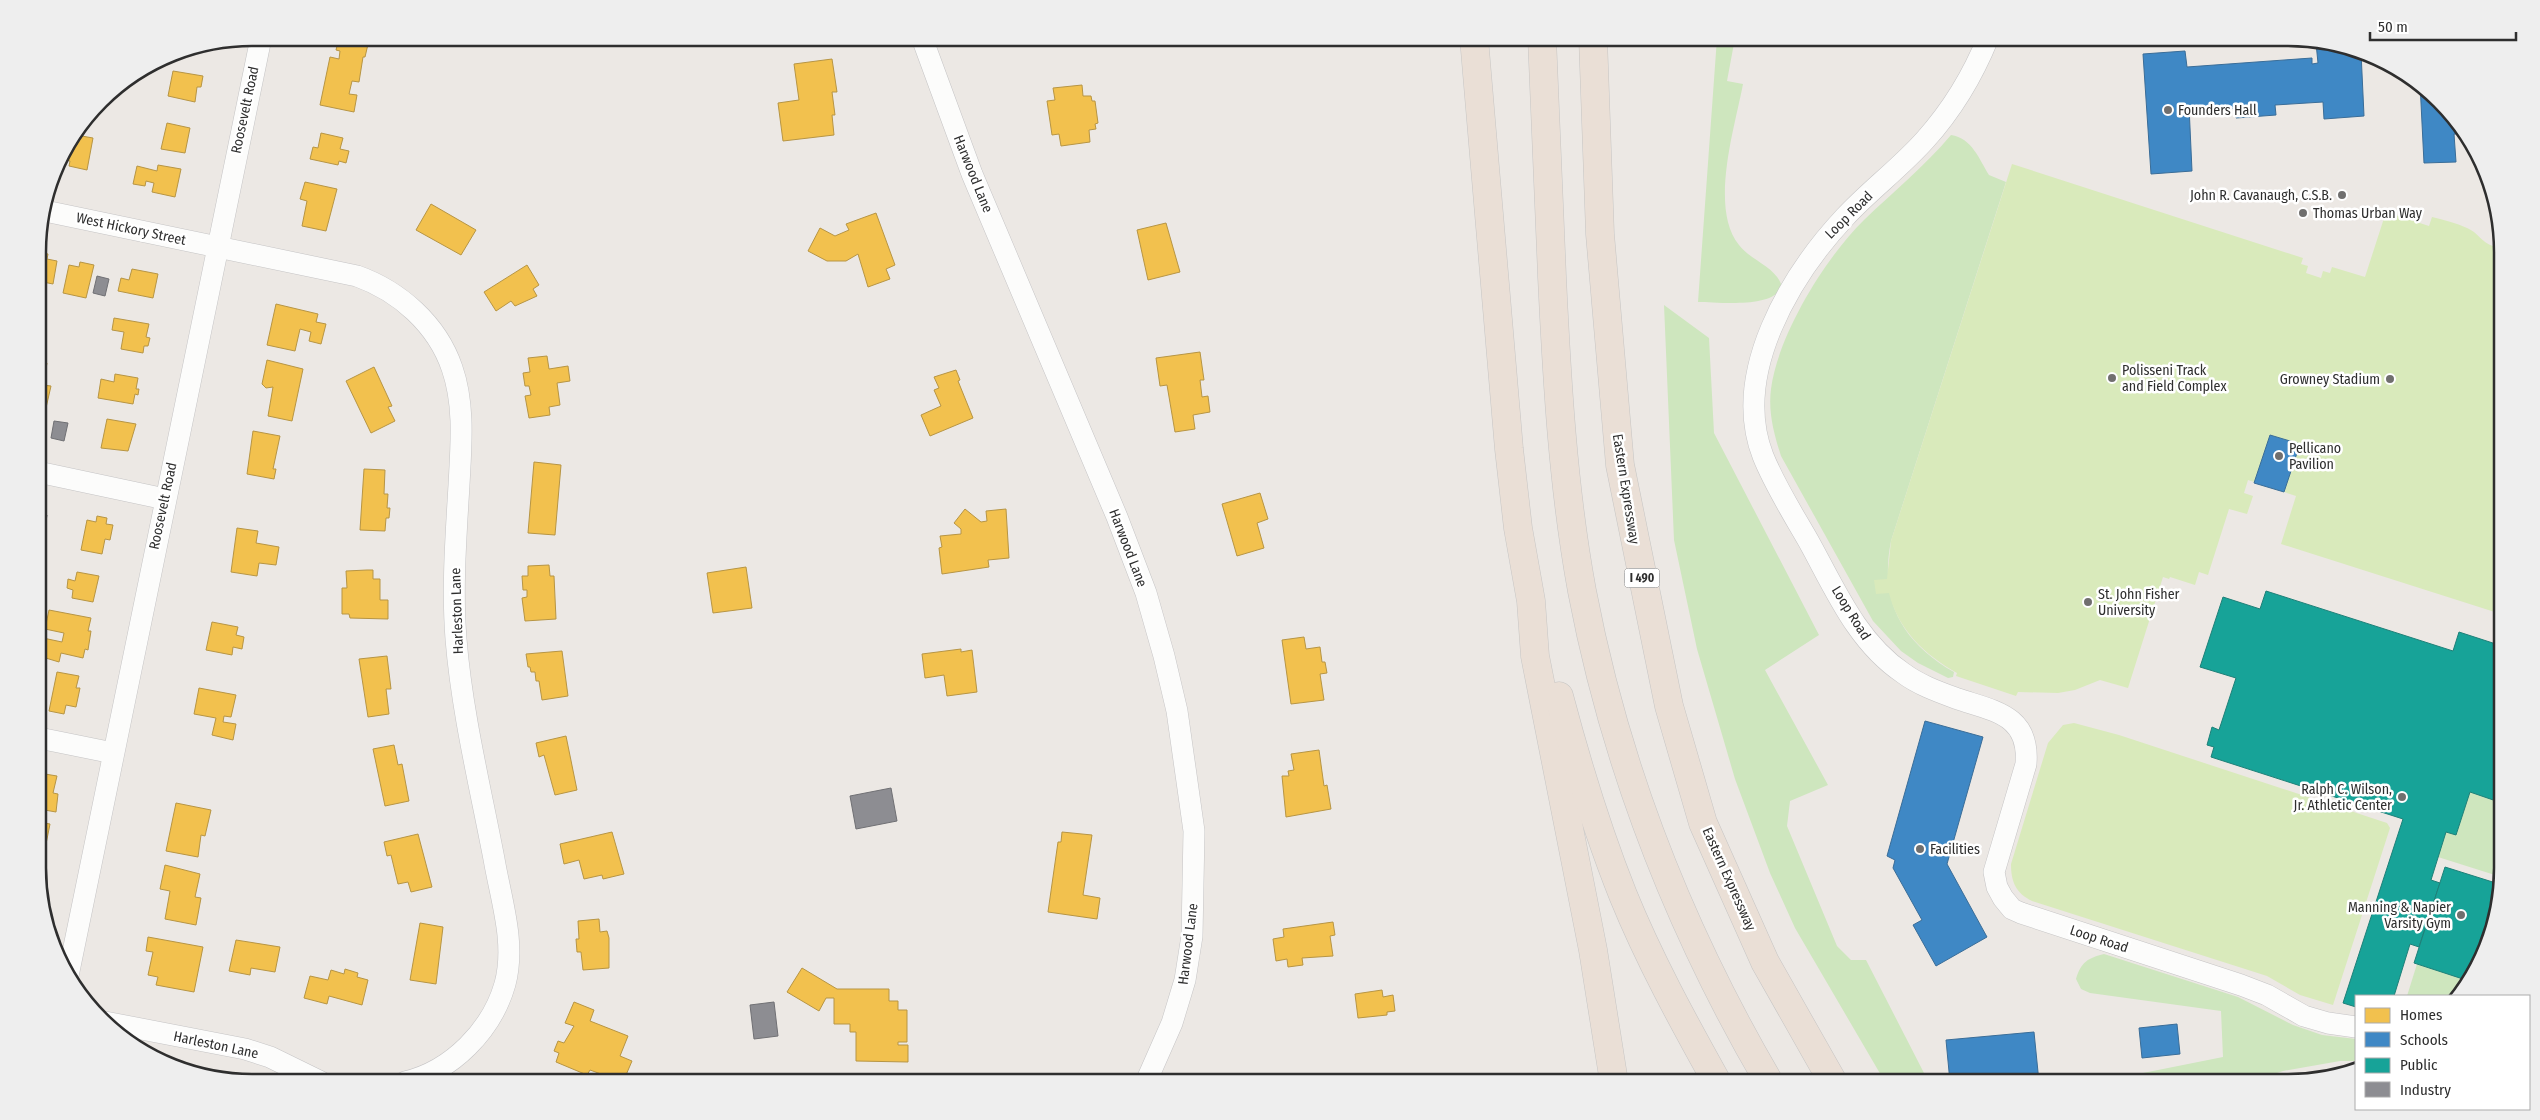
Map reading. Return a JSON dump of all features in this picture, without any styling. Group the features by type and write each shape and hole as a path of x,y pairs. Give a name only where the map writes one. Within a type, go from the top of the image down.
{"highway":[{"path":"1475,46 1509,449 1518,528 1531,601 1535,656 1593,950 1613,1074"},
{"path":"1542,46 1556,368 1567,486 1584,600 1604,687 1637,799 1672,890 1713,979 1766,1074"},
{"name":"Eastern Expressway","path":"1594,46 1600,234 1620,465 1669,706 1703,823 1765,962 1828,1074"},
{"path":"1531,601 1578,768 1620,888 1655,964 1713,1074"}],"street":[{"name":"Roosevelt Road","path":"70,965 216,246 259,46"},
{"name":"Harwood Lane","path":"925,46 972,174 1117,517 1146,593 1177,711 1194,831 1192,936 1185,980 1172,1023 1150,1074"},
{"name":"Loop Road","path":"1985,46 1960,94 1925,140 1846,216 1819,247 1800,275 1759,358 1754,398 1755,425 1762,454 1775,482 1853,621 1877,651 1903,674 1924,685 2008,717 2024,738 2027,750 2026,764 1994,872 1997,887 2012,909 2075,932 2241,985 2267,995 2304,1016 2328,1023 2355,1027"},
{"name":"West Hickory Street","path":"50,212 216,246"},
{"name":"Harleston Lane","path":"216,246 371,280 398,297 423,320 445,352 457,385 461,428 454,585 456,640 463,699 507,925 508,966 499,1000 476,1038 448,1063 423,1074"},
{"path":"46,474 165,499"},
{"path":"46,739 113,753"},
{"name":"Harleston Lane","path":"118,1024 244,1049 270,1057 305,1074"}],"green space":[{"path":"1716,46 1734,46 1727,81 1743,84 1730,144 1725,189 1726,210 1730,229 1739,245 1750,256 1775,274 1782,287 1776,294 1767,299 1756,301 1744,303 1698,302"},
{"path":"1951,135 1964,140 1970,145 1989,175 2006,182 1891,541 1888,563 1888,583 1892,601 1899,618 1908,633 1921,647 1954,672 1953,677 1948,678 1918,663 1901,651 1873,621 1781,456 1772,423 1770,398 1775,368 1783,345 1793,322 1819,276 1849,236 1919,169"},
{"name":"Polisseni Track and Field Complex","path":"2012,164 2303,258 2301,264 2308,266 2306,273 2321,278 2323,271 2330,273 2332,267 2365,277 2386,212 2429,226 2432,217 2454,223 2472,230 2485,242 2494,247 2494,612 2281,544 2296,496 2248,480 2244,493 2253,496 2247,514 2229,509 2208,575 2199,572 2195,585 2170,577 2169,579 2163,577 2128,688 2100,680 2075,690 2058,693 2018,692 2016,696 1956,676 1957,673 1934,658 1914,640 1899,619 1889,593 1876,594 1874,580 1887,579 1891,541"},
{"path":"1664,305 1709,338 1714,433 1819,635 1765,670 1828,785 1790,801 1787,826 1837,946 1851,960 1866,960 1925,1074 1880,1074 1795,928 1770,873 1735,779 1697,649 1674,540"},
{"path":"2074,723 2119,735 2387,823 2390,828 2333,1005 2300,995 2267,976 2032,901 2018,891 2013,882 2011,864 2048,743 2063,725"},
{"path":"2470,792 2494,800 2494,875 2438,857 2446,832 2456,835"},
{"path":"2104,954 2238,997 2293,1025 2322,1035 2355,1039 2355,1061 2340,1061 2274,1074 2138,1074 2223,1057 2221,1011 2090,993 2081,989 2076,979 2080,968 2089,959"},
{"path":"2417,964 2461,978 2450,995 2407,995"}],"building: Homes":[{"path":"337,46 368,46 365,57 363,57 359,82 352,81 349,94 357,95 354,112 320,105 330,57 339,59 340,51 336,50"},
{"path":"832,59 837,92 832,92 835,115 832,115 834,135 783,141 778,103 799,100 794,64"},
{"path":"173,71 203,76 201,87 197,87 195,102 168,96"},
{"path":"1082,85 1083,96 1091,96 1092,101 1095,101 1098,123 1095,124 1096,129 1089,130 1090,142 1061,146 1059,134 1052,135 1047,101 1055,100 1053,88"},
{"path":"167,123 190,128 185,153 161,149"},
{"path":"321,133 343,138 340,149 349,151 346,163 339,161 338,165 310,159 313,147 318,148"},
{"path":"82,136 93,138 87,170 69,166 70,161 67,160"},
{"path":"158,165 181,169 175,197 152,192 154,183 146,181 145,186 133,184 137,166 157,171"},
{"path":"305,182 337,189 326,231 302,226 307,201 300,199"},
{"path":"431,204 476,230 461,255 416,230"},
{"path":"876,213 895,265 886,269 890,279 868,287 858,254 846,261 827,261 808,251 820,228 835,236 849,230 846,224"},
{"path":"1166,223 1180,272 1148,280 1137,230"},
{"path":"46,254 48,254 47,259 57,261 53,284 46,283"},
{"path":"80,262 94,265 86,298 63,293 69,265 79,267"},
{"path":"527,265 539,285 533,289 537,296 515,306 511,301 496,311 484,292"},
{"path":"132,269 158,274 153,298 118,291 121,278 129,280"},
{"path":"276,304 318,314 316,322 326,324 321,344 309,341 311,332 300,329 295,351 267,345"},
{"path":"114,318 149,324 146,337 150,338 148,346 144,346 143,353 121,349 124,332 112,330"},
{"path":"1200,352 1204,380 1200,380 1202,397 1208,396 1210,412 1193,415 1195,429 1175,432 1167,385 1160,386 1156,358"},
{"path":"547,356 549,369 568,366 570,381 557,383 560,405 549,407 550,415 529,418 525,396 531,395 529,386 525,386 523,373 530,372 528,358"},
{"path":"267,360 303,369 292,421 268,416 273,387 266,388 262,384"},
{"path":"374,367 392,406 388,407 395,421 371,433 346,381"},
{"path":"956,370 960,380 958,381 973,418 930,436 921,415 941,406 934,390 939,388 934,377"},
{"path":"115,374 138,378 136,389 139,389 138,395 135,394 133,404 98,398 101,379 114,382"},
{"path":"46,385 51,386 46,408"},
{"path":"107,419 136,424 128,451 101,448"},
{"path":"253,431 280,436 273,469 276,469 274,479 247,474"},
{"path":"534,462 561,465 555,535 528,533"},
{"path":"364,469 385,470 384,494 388,494 387,508 390,508 389,518 386,518 385,531 360,530"},
{"path":"1260,493 1268,519 1257,523 1264,548 1237,556 1222,504"},
{"path":"965,509 981,522 987,521 986,511 1006,509 1009,558 988,560 989,567 942,574 939,548 942,547 940,536 961,534 961,529 954,523"},
{"path":"97,516 107,518 106,524 113,525 110,540 105,539 102,554 81,550 87,520 96,522"},
{"path":"237,528 258,531 256,543 279,547 276,565 259,563 257,576 231,572"},
{"path":"549,565 550,576 554,576 556,619 525,621 522,598 527,597 527,590 523,590 522,576 528,576 528,566"},
{"path":"746,567 752,608 713,613 707,573"},
{"path":"373,570 373,579 380,579 380,600 388,600 388,619 350,618 349,614 342,614 342,588 347,588 346,571"},
{"path":"77,572 99,576 93,602 72,598 73,590 67,588 68,579 75,581"},
{"path":"49,610 91,618 88,631 91,631 88,650 85,649 83,658 61,653 59,662 46,658 46,639 62,642 64,633 46,629"},
{"path":"212,622 238,627 236,635 244,637 242,649 233,647 232,655 206,650"},
{"path":"1304,637 1306,649 1320,647 1322,662 1325,662 1327,673 1320,674 1324,700 1291,704 1282,640"},
{"path":"961,649 961,652 972,650 977,692 947,696 944,675 925,678 922,654"},
{"path":"562,651 568,696 542,700 539,681 536,681 535,672 531,672 530,667 528,667 526,654"},
{"path":"387,656 391,689 386,689 389,714 368,717 359,659"},
{"path":"57,672 79,676 76,688 80,688 76,707 66,705 64,714 49,711"},
{"path":"199,688 236,695 231,717 224,716 223,722 236,724 233,740 212,735 216,718 194,714"},
{"path":"566,736 577,790 555,795 544,755 539,757 536,743"},
{"path":"394,745 398,765 402,764 409,801 385,806 373,749"},
{"path":"1319,750 1324,786 1327,785 1331,809 1286,817 1282,776 1289,776 1288,771 1294,770 1291,754"},
{"path":"46,774 57,776 53,793 58,794 56,812 46,810"},
{"path":"176,803 211,810 205,836 201,835 198,857 166,851"},
{"path":"46,823 50,824 46,844"},
{"path":"612,832 624,874 603,879 602,875 584,879 579,860 564,864 560,844"},
{"path":"1062,832 1092,835 1083,895 1100,898 1097,919 1048,912 1058,842 1061,842"},
{"path":"418,834 432,887 411,892 408,882 398,884 391,855 387,856 384,842"},
{"path":"165,865 200,874 195,897 201,898 196,925 165,919 170,891 160,889"},
{"path":"599,919 600,932 607,931 609,938 609,968 583,970 581,952 577,952 576,939 579,939 578,921"},
{"path":"1333,922 1335,935 1330,936 1333,956 1302,958 1303,965 1288,967 1287,959 1276,961 1273,939 1284,937 1283,929"},
{"path":"420,923 443,927 436,984 410,980"},
{"path":"148,937 203,947 194,992 156,985 158,977 148,975 153,952 146,951"},
{"path":"236,940 280,947 275,972 251,968 250,975 229,971"},
{"path":"802,968 837,989 889,989 889,1001 898,1001 898,1010 907,1010 907,1042 898,1042 898,1045 908,1045 908,1062 856,1061 856,1032 850,1032 850,1024 834,1024 834,998 826,998 819,1011 787,992"},
{"path":"345,969 358,973 357,977 368,980 362,1005 329,996 327,1004 304,998 310,976 328,980 331,970 344,974"},
{"path":"1382,990 1383,997 1393,995 1395,1011 1387,1012 1387,1015 1358,1018 1355,994"},
{"path":"574,1002 594,1010 590,1021 628,1036 620,1056 632,1061 626,1074 601,1074 590,1070 588,1074 585,1074 556,1062 559,1053 554,1051 558,1041 564,1043 574,1026 565,1023"}],"building: Schools":[{"name":"Founders Hall","path":"2317,48 2341,53 2361,60 2364,116 2324,119 2323,102 2275,105 2276,115 2236,118 2236,108 2198,111 2197,106 2189,106 2192,171 2151,174 2143,54 2185,51 2187,67 2312,58 2312,64 2318,63"},
{"path":"2421,95 2443,116 2456,134 2454,134 2456,162 2424,163"},
{"name":"Pellicano Pavilion","path":"2270,435 2300,444 2284,492 2254,483"},
{"name":"Facilities","path":"1925,721 1983,737 1947,864 1987,937 1936,966 1913,925 1922,920 1893,868 1895,860 1887,856"},
{"path":"2177,1024 2180,1054 2142,1058 2139,1028"},
{"path":"2034,1032 2038,1074 1949,1074 1946,1040"}],"building: Public":[{"name":"Ralph C. Wilson, Jr. Athletic Center","path":"2266,591 2453,651 2459,632 2494,643 2494,800 2470,792 2456,835 2446,832 2431,880 2440,883 2419,947 2410,944 2394,995 2355,995 2355,1007 2343,1003 2403,819 2211,757 2214,747 2207,745 2212,727 2219,730 2236,678 2200,667 2223,597 2260,609"},
{"name":"Manning & Napier Varsity Gym","path":"2445,867 2493,882 2490,908 2483,934 2473,959 2461,978 2414,963"}],"building: Industry":[{"path":"97,276 109,279 105,296 93,293"},
{"path":"54,421 68,423 64,441 51,438"},
{"path":"891,788 897,821 856,829 850,796"},
{"path":"774,1002 778,1036 754,1039 750,1005"}],"place":[{"name":"Founders Hall","path":"2168,110"},
{"name":"John R. Cavanaugh, C.S.B.","path":"2342,195"},
{"name":"Thomas Urban Way","path":"2303,213"},
{"name":"Polisseni Track and Field Complex","path":"2112,378"},
{"name":"Growney Stadium","path":"2390,379"},
{"name":"Pellicano Pavilion","path":"2279,456"},
{"name":"St. John Fisher University","path":"2088,602"},
{"name":"Ralph C. Wilson, Jr. Athletic Center","path":"2402,797"},
{"name":"Facilities","path":"1920,849"},
{"name":"Manning & Napier Varsity Gym","path":"2461,915"}]}
